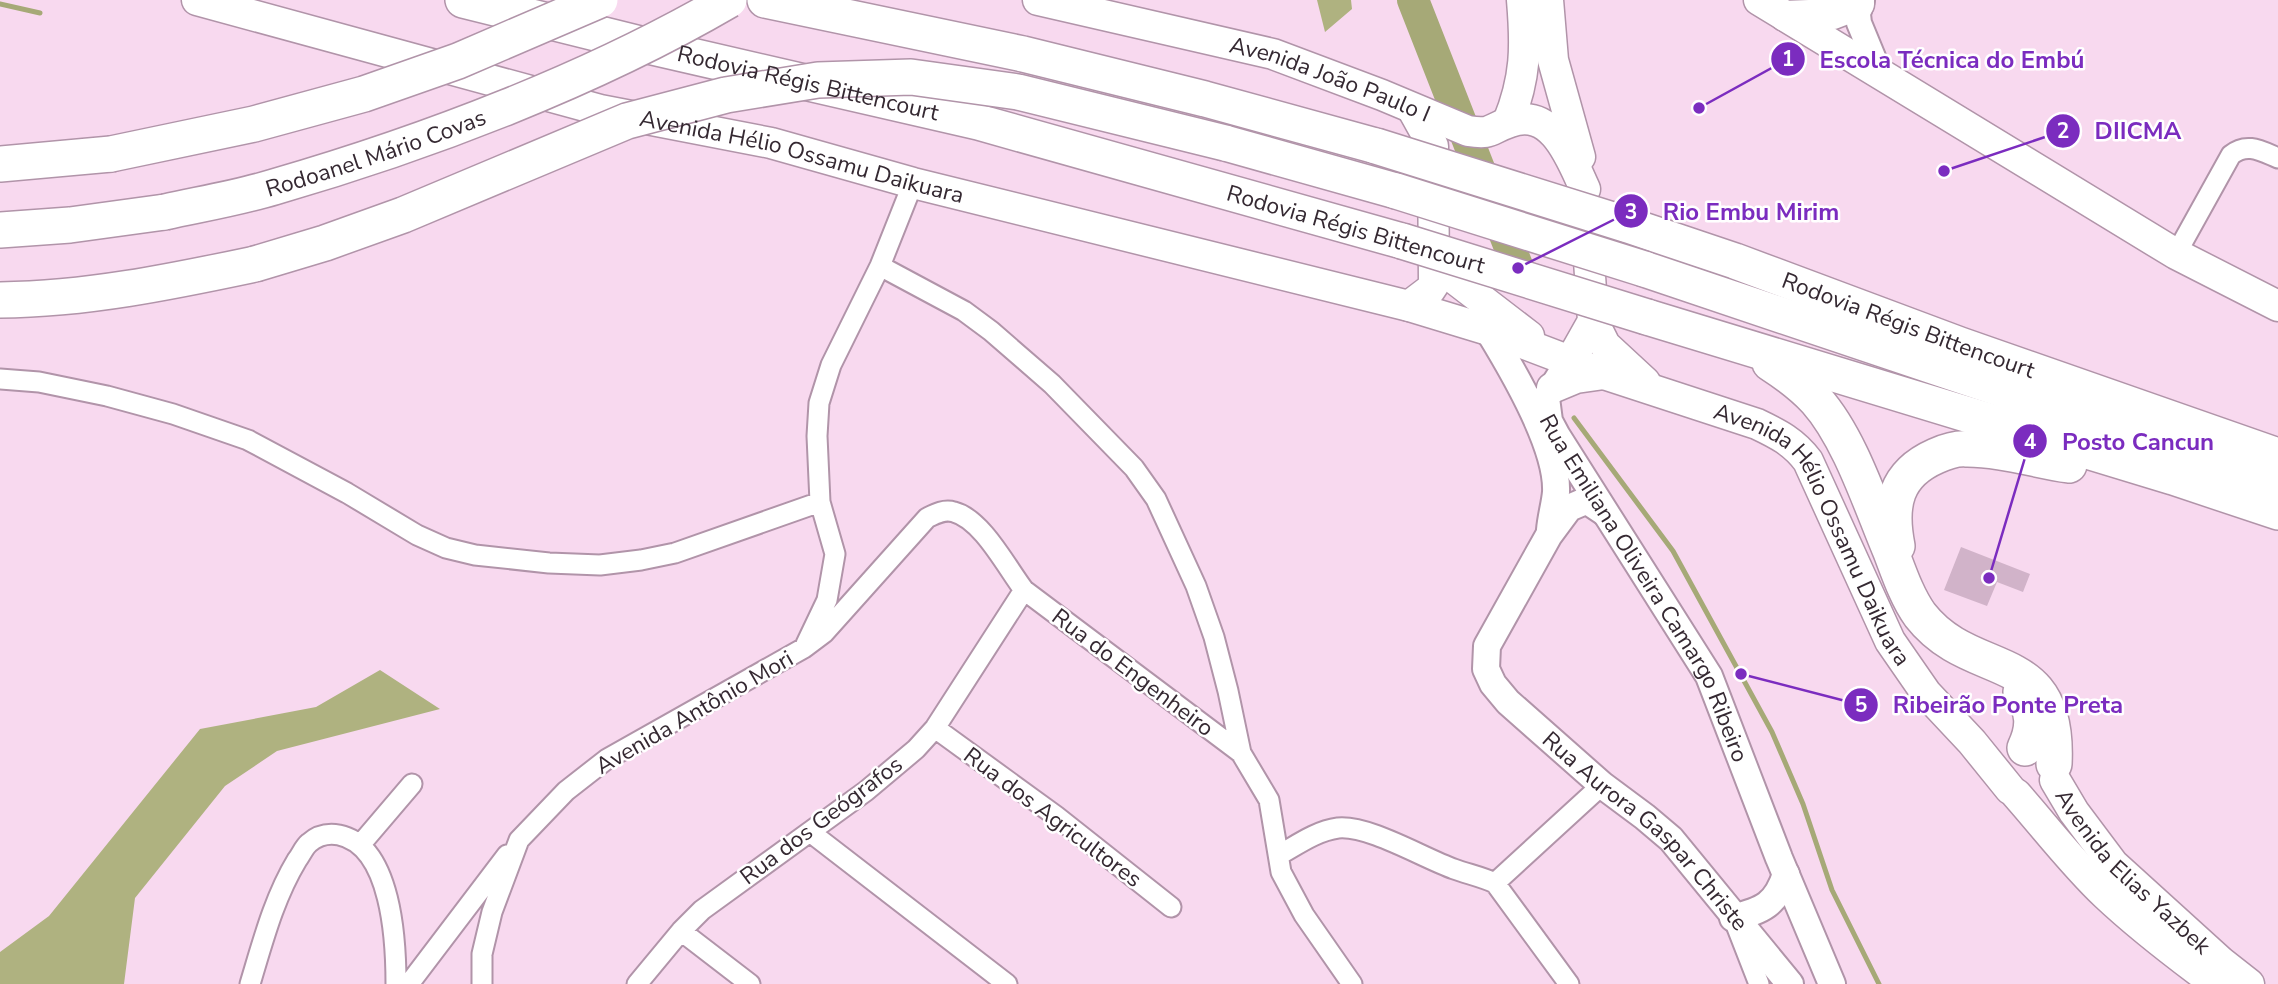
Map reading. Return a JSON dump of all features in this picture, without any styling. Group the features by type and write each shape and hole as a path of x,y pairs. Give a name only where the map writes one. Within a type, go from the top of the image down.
{"highway":[{"name":"Rodovia Régis Bittencourt","path":"463,0 643,45 978,122 1427,256 1647,317 2173,477 2278,512"},
{"path":"0,164 111,154 254,124 364,94 458,61 600,0"},
{"name":"Rodoanel Mário Covas","path":"0,230 70,225 165,212 271,188 468,121 593,69 684,26 729,0"},
{"name":"Rodovia Régis Bittencourt","path":"765,0 1023,54 1205,99 1376,146 1735,261 1960,345 2278,456"},
{"path":"0,300 38,300 141,288 255,264 325,243 402,215 627,121 726,94 818,80 911,77 1018,92 1224,143 1396,191 1644,269 2278,482"},
{"path":"1747,348 1794,379 1817,401 1856,467 1904,584 1919,612 1932,628 1962,649 1992,662 2018,688 2027,702 2038,761"},
{"path":"1904,584 1894,523 1899,488 1915,467 1944,452 1964,448 1994,451 2049,462 2173,477"}],"main road":[{"name":"Avenida Hélio Ossamu Daikuara","path":"197,0 600,110 771,143 913,183 1409,306 1488,330 1604,374 1780,434 1797,446 1819,481 1890,641 1926,693 1972,742 2013,792"},
{"name":"Avenida João Paulo I","path":"1038,0 1273,54 1465,130 1521,120 1536,122 1555,133 1585,189"},
{"path":"1409,306 1433,288 1427,256 1465,130 1520,94 1524,73 1522,0"},
{"path":"1548,0 1553,60 1577,142 1585,189 1593,321"},
{"path":"1778,5 1833,14 1861,2"},
{"path":"1778,5 1880,74 2176,254 2278,306"},
{"path":"1427,256 1525,333 1566,358"},
{"name":"Rua Emiliana Oliveira Camargo Ribeiro","path":"1427,256 1488,330 1531,410 1553,464 1556,490 1549,535"},
{"name":"Avenida Hélio Ossamu Daikuara","path":"1593,321 1605,345 1624,365 1656,391"},
{"name":"Rua Emiliana Oliveira Camargo Ribeiro","path":"1593,321 1566,358 1546,398 1549,421 1709,676 1832,984"},
{"path":"1552,388 1576,378 1604,374"},
{"path":"1549,535 1569,508 1576,504 1589,502 1604,512"},
{"name":"Rua Aurora Gaspar Christe","path":"1549,535 1487,646 1486,670 1493,684 1508,702 1602,785 1671,839 1733,918 1790,984"},
{"path":"1972,742 2038,761 2052,788 2040,797 2032,799 2013,792 2005,774 2006,766 2038,761"},
{"name":"Avenida Elias Yazbek","path":"2038,761 2113,864 2249,984"},
{"name":"Avenida Elias Yazbek","path":"2013,792 2105,895 2150,934 2216,984"},
{"path":"1733,918 1765,907 1780,891 1786,874"}],"street":[{"path":"1861,2 1858,14 1861,31 1880,74"},
{"path":"2176,254 2231,155 2237,150 2251,148 2278,158"},
{"name":"Avenida Antônio Mori","path":"482,984 482,954 492,912 519,840 566,792 607,759 804,648 827,600 835,554 820,502 819,402 831,365 880,266 913,183"},
{"path":"880,266 964,311 991,331 1052,384 1134,468 1156,499 1196,586 1228,691 1241,753 1269,800 1281,872 1304,915 1352,984"},
{"path":"0,379 40,382 107,396 173,414 248,440 347,493 417,535 446,548 475,555 548,563 600,565 641,561 724,537 820,502"},
{"path":"804,648 824,633 927,518 938,513 954,512 972,520 1024,590"},
{"name":"Rua do Engenheiro","path":"1024,590 1241,753"},
{"name":"Rua dos Geógrafos","path":"637,984 681,931 727,890 866,791 916,749 935,727 1024,590"},
{"name":"Rua dos Agricultores","path":"935,727 1056,816 1171,907"},
{"path":"360,845 412,784"},
{"path":"1495,883 1602,785"},
{"path":"1279,855 1316,834 1341,828 1359,830 1453,869 1495,883 1569,984"},
{"path":"810,832 1007,984"},
{"path":"250,984 274,907 290,872 308,843 320,836 332,834 345,836 360,845 384,886 396,943 396,984"},
{"path":"409,984 519,840"},
{"path":"1733,918 1759,984"},
{"path":"681,931 750,984"}],"green space":[{"path":"1317,0 1351,0 1352,9 1325,32"},
{"path":"380,670 440,709 277,751 225,786 135,898 124,984 0,984 0,952 49,916 200,729 316,707"}],"building":[{"path":"1961,547 2030,574 2023,592 1997,582 1987,606 1944,590"}],"waterway":[{"path":"1413,0 1518,268"},
{"path":"0,4 40,13"},
{"path":"1574,418 1673,551 1772,732 1803,804 1832,890 1879,984"}],"place":[{"name":"Escola Técnica do Embú","path":"1699,108"},
{"name":"DIICMA","path":"1944,171"},
{"name":"Rio Embu Mirim","path":"1518,268"},
{"name":"Posto Cancun","path":"1989,578"},
{"name":"Ribeirão Ponte Preta","path":"1741,674"}]}
